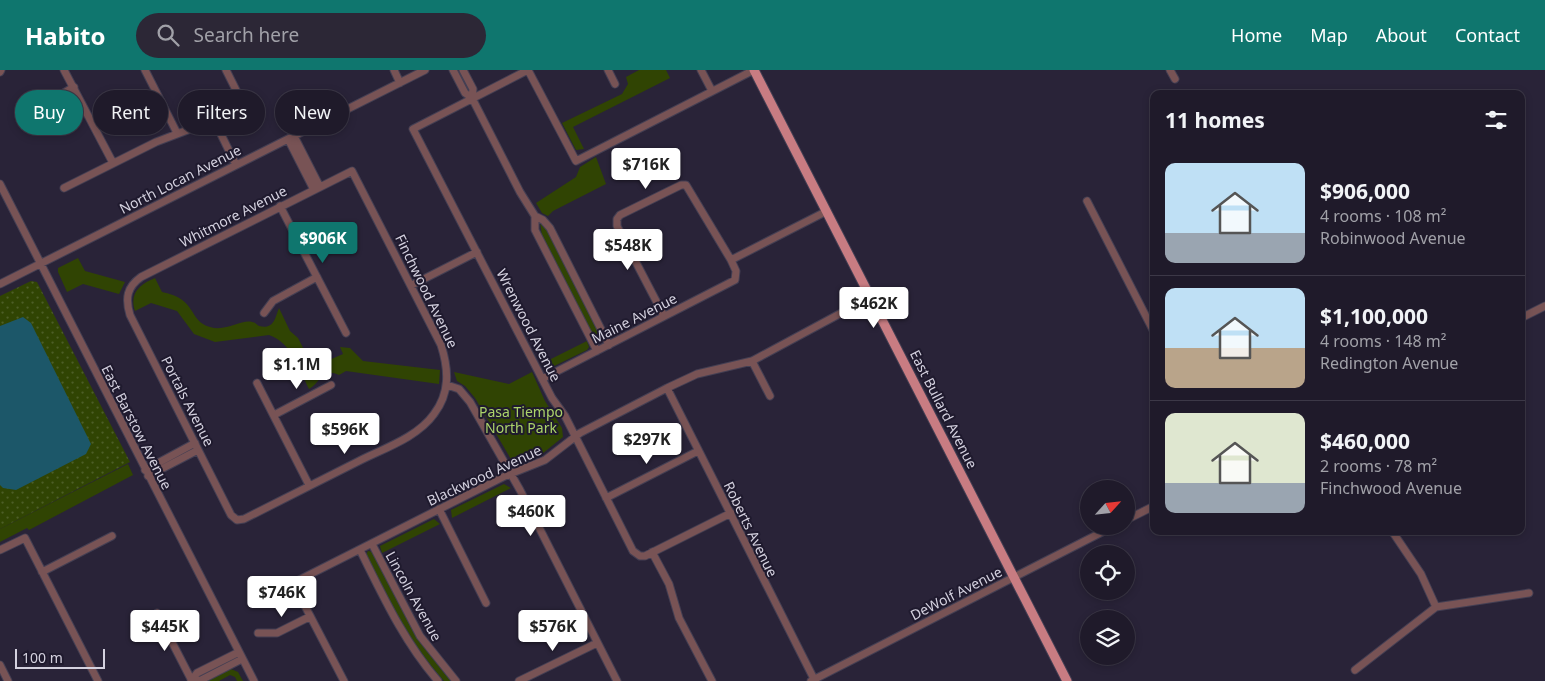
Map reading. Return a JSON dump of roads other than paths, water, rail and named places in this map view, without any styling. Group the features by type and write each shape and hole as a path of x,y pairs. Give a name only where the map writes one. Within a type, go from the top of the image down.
{"main road":[{"name":"East Bullard Avenue","path":"754,70 1067,681"}],"street":[{"path":"64,70 113,164"},
{"path":"64,188 177,133 144,70"},
{"path":"226,70 236,90"},
{"path":"394,70 400,83"},
{"name":"North Locan Avenue","path":"0,284 425,70"},
{"path":"453,70 465,93 472,98 520,192 535,216 543,220 550,228 609,345"},
{"path":"463,70 473,89 472,98"},
{"path":"472,98 528,70 576,161 754,70"},
{"path":"608,70 615,84"},
{"path":"701,70 712,91"},
{"path":"1170,70 1175,79"},
{"path":"69,90 74,87"},
{"name":"Wrenwood Avenue","path":"472,98 413,128 542,379 575,436 633,551 640,556 652,552"},
{"path":"221,135 236,165"},
{"path":"291,138 317,188"},
{"name":"Whitmore Avenue","path":"128,290 141,277 352,171"},
{"name":"Finchwood Avenue","path":"352,171 412,285 441,346 447,368 447,385"},
{"name":"East Barstow Avenue","path":"0,184 254,681"},
{"path":"664,316 617,226 617,219 620,215 681,185 686,185 731,260 827,211"},
{"path":"1087,201 1150,324"},
{"path":"280,206 346,333"},
{"path":"535,216 535,230 597,351"},
{"path":"412,285 477,252"},
{"name":"Maine Avenue","path":"542,379 735,280 736,277 731,260"},
{"path":"264,313 273,301 317,278"},
{"name":"Portals Avenue","path":"128,290 126,302 130,315 231,514 237,520 244,519 309,485"},
{"name":"Blackwood Avenue","path":"310,617 293,583 510,474 545,460 575,436 667,388 698,374 752,361 871,296"},
{"path":"1525,316 1545,306"},
{"path":"752,361 770,396"},
{"path":"257,383 309,485 422,427 434,415 447,385 458,389 467,397 510,474 617,681"},
{"path":"274,415 331,385"},
{"name":"Roberts Avenue","path":"667,388 731,513 812,680"},
{"path":"147,473 197,447"},
{"path":"606,498 698,451"},
{"path":"1135,516 1150,508"},
{"path":"439,509 486,603"},
{"path":"712,681 679,618 669,584 652,552 731,513"},
{"name":"DeWolf Avenue","path":"812,680 1097,535"},
{"path":"1395,535 1421,574 1436,607"},
{"path":"42,572 112,536"},
{"path":"0,550 25,538 98,681"},
{"name":"Lincoln Avenue","path":"372,544 420,636 452,680"},
{"name":"Lincoln Avenue","path":"360,550 399,628 417,656 438,681"},
{"path":"1355,670 1436,607 1529,593"},
{"path":"157,613 192,681"},
{"path":"258,633 277,632 310,617 344,681"},
{"path":"519,681 597,643"},
{"path":"192,681 197,673 239,652"},
{"path":"192,681 201,680 242,659"},
{"path":"0,665 8,681"}],"water":[{"path":"23,317 31,323 91,444 86,454 16,490 3,488 0,485 0,326"}],"park label":[{"name":"Pasa Tiempo North Park","path":"521,420"}]}
